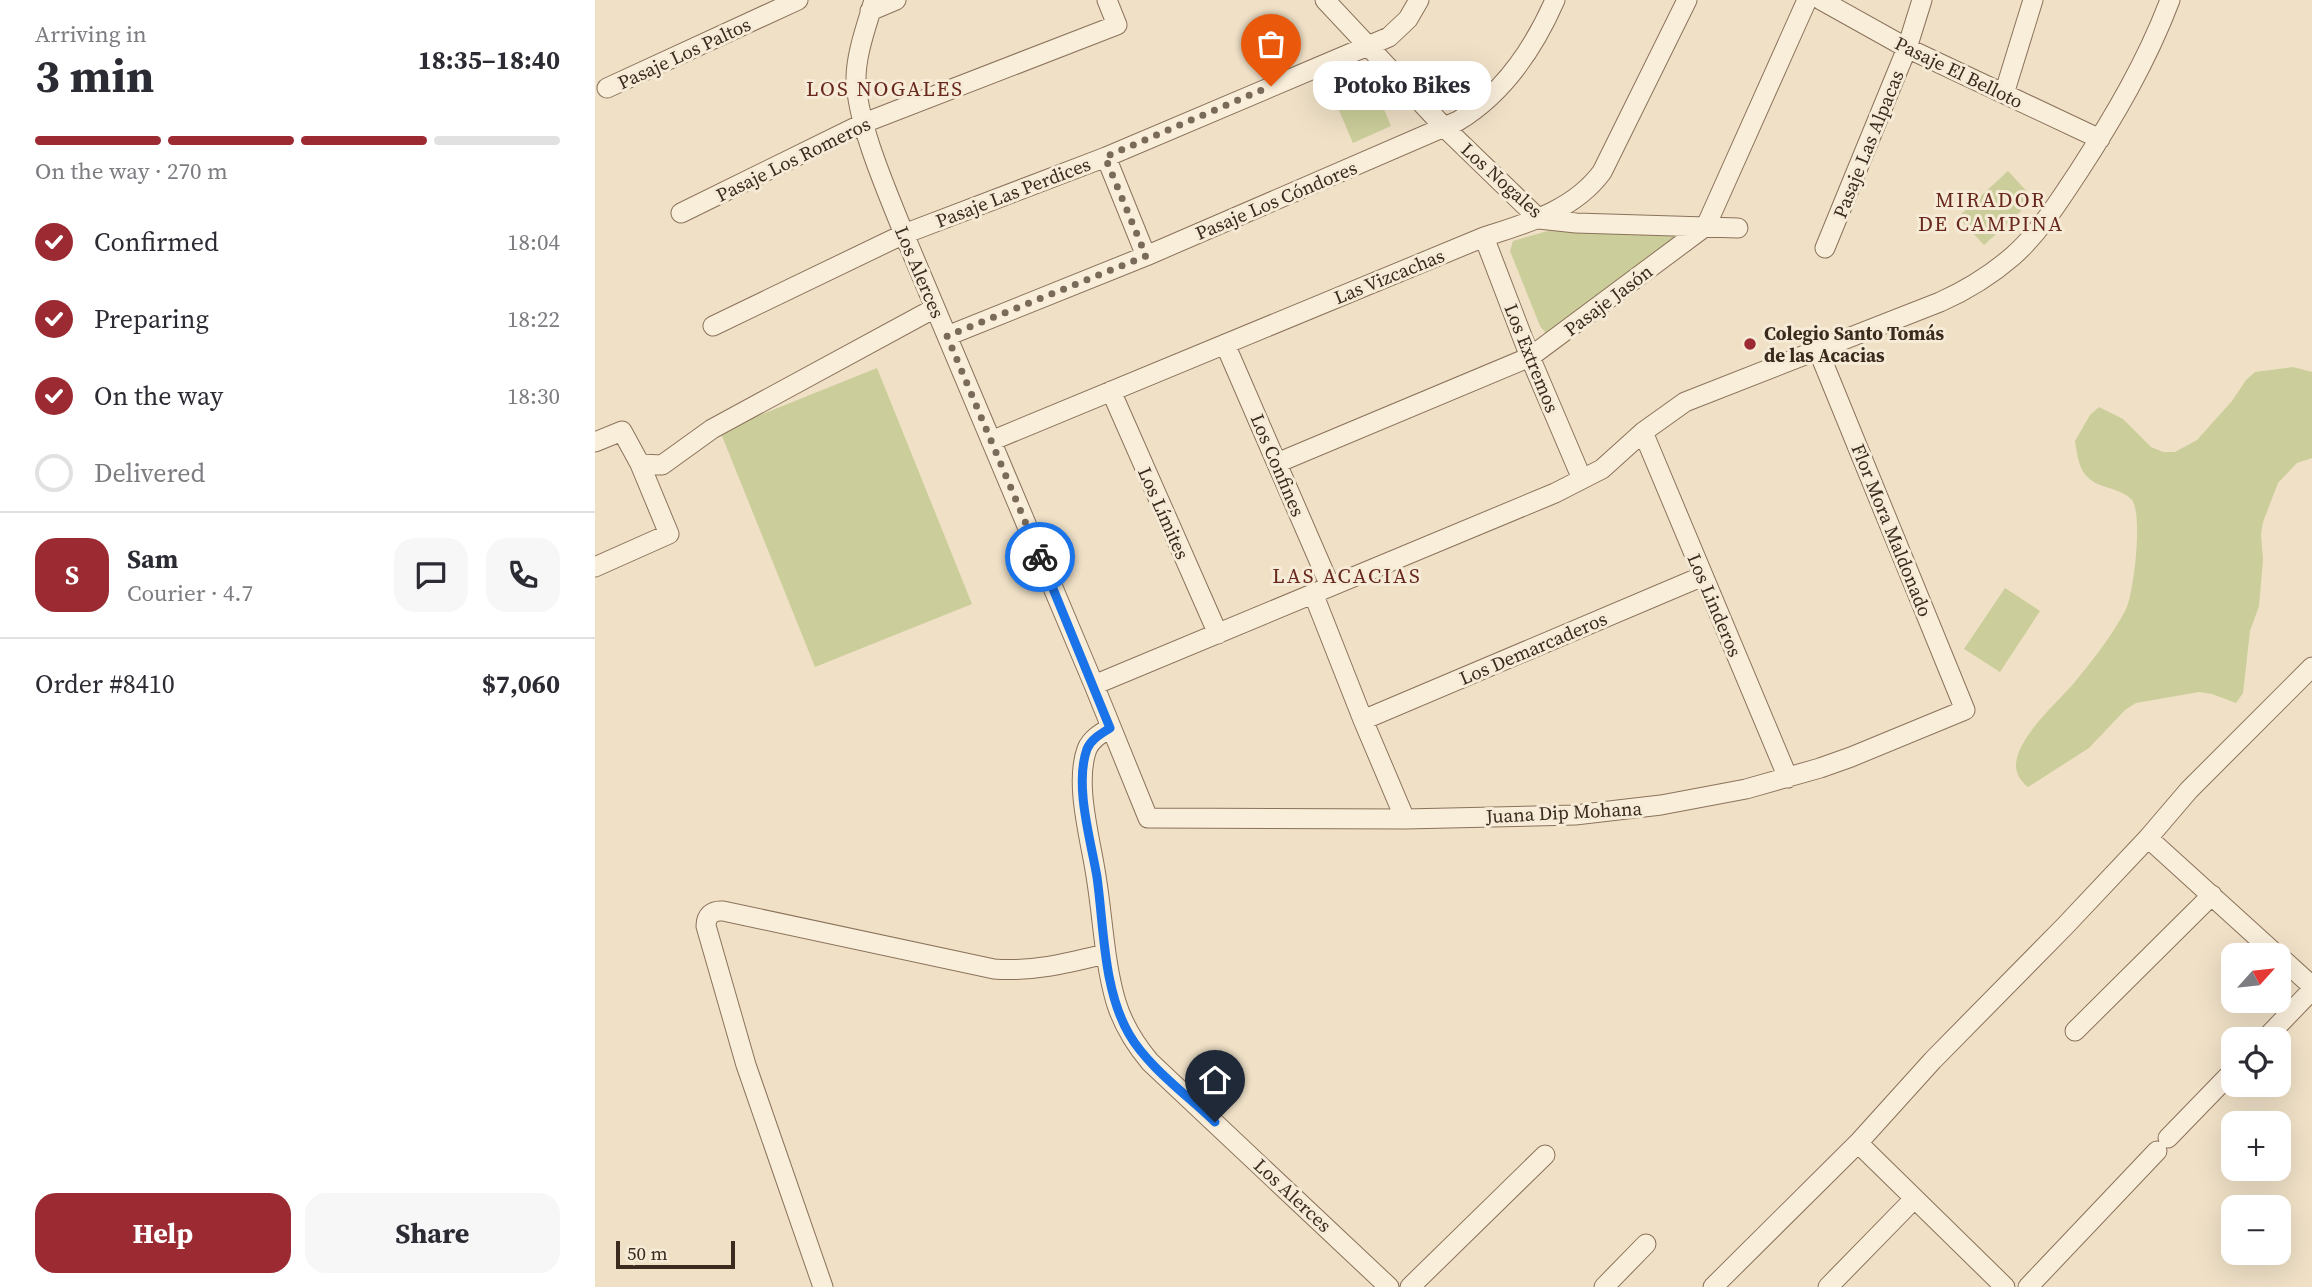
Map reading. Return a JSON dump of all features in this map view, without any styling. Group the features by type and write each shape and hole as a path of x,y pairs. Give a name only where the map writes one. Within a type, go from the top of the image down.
{"street":[{"name":"Pasaje Los Paltos","path":"607,88 799,0"},
{"path":"872,6 897,0"},
{"name":"Pasaje Los Romeros","path":"681,213 864,123 1117,25 1107,0"},
{"name":"Los Nogales","path":"1325,0 1444,127 1538,219 1576,223 1738,228"},
{"name":"Pasaje Las Perdices","path":"713,326 904,234 1105,157 1389,37 1408,19 1419,0"},
{"name":"Pasaje Los Cóndores","path":"947,336 1146,256 1458,121 1481,105 1523,60 1555,0"},
{"name":"Las Vizcachas","path":"991,441 1483,237 1538,219 1576,198 1594,183 1602,172 1687,0"},
{"name":"Pasaje Jasón","path":"1277,463 1530,357 1706,226 1807,0"},
{"name":"Pasaje El Belloto","path":"1821,0 1907,48 2100,139"},
{"name":"Pasaje Las Alpacas","path":"1825,248 1907,48 1922,0"},
{"path":"2004,94 2033,0"},
{"path":"1094,685 1555,493 1602,469 1643,432 1685,402 1940,302 1975,284 2013,256 2045,221 2100,139 2138,72 2170,0"},
{"name":"Los Alerces","path":"872,6 856,78 864,123 904,234 1094,685 1147,818"},
{"path":"1105,157 1146,256"},
{"name":"Los Extremos","path":"1483,237 1582,479"},
{"path":"640,464 662,465 712,429 935,308"},
{"name":"Los Confines","path":"1226,344 1277,463 1322,589 1363,720 1405,819"},
{"name":"Flor Mora Maldonado","path":"1818,350 1965,710"},
{"name":"Los Límites","path":"1111,391 1218,634"},
{"path":"595,442 622,431 640,464 669,534 595,567"},
{"name":"Los Linderos","path":"1643,432 1788,778"},
{"name":"Los Demarcaderos","path":"1363,720 1703,576"},
{"path":"1713,1287 1858,1143 1933,1060 2148,838 2189,790 2312,667"},
{"name":"Juana Dip Mohana","path":"1147,818 1405,819 1575,815 1618,811 1704,798 1788,778 1851,757 1965,710"},
{"name":"Los Alerces","path":"1110,728 1095,738 1085,757 1084,814 1096,874 1105,954 1121,1017 1150,1062 1389,1287"},
{"path":"2148,838 2264,943"},
{"path":"2075,1031 2212,895"},
{"path":"823,1287 746,1065 706,926 710,915 723,911 994,970 1039,968 1105,954"},
{"path":"2276,1027 2312,988 2291,968"},
{"path":"2028,1287 2221,1084"},
{"path":"1858,1143 2005,1287"},
{"path":"1410,1287 1545,1155"},
{"path":"1828,1287 1915,1199"},
{"path":"1604,1287 1646,1244"}],"green space":[{"path":"1368,71 1391,126 1353,143 1329,87"},
{"path":"2008,171 2034,199 1984,245 1958,217"},
{"path":"1551,230 1685,235 1548,336 1540,326 1510,251 1513,241"},
{"path":"2293,367 2312,372 2312,458 2297,463 2278,483 2263,522 2259,606 2250,631 2243,693 2236,703 2199,692 2136,703 2125,710 2089,748 2028,787 2019,778 2016,769 2023,743 2095,657 2126,609 2132,587 2137,521 2132,500 2118,491 2092,481 2083,471 2078,458 2075,441 2090,415 2099,407 2123,419 2151,447 2163,452 2175,452 2197,440 2255,372"},
{"path":"877,368 972,604 815,667 720,431"},
{"path":"2005,588 2040,611 2000,672 1964,649"}],"way so far":[{"path":"1040,557 947,336 1146,256 1105,157 1271,86"}],"place":[{"name":"Potoko Bikes","path":"1271,86"},
{"name":"Colegio Santo Tomás de las Acacias","path":"1750,344"}],"district":[{"name":"LOS NOGALES","path":"885,89"},
{"name":"MIRADOR DE CAMPINA","path":"1991,212"},
{"name":"LAS ACACIAS","path":"1347,576"}],"route":[{"path":"1040,557 1110,728 1095,738 1087,750 1084,814 1096,874 1105,954 1116,1003 1129,1033 1150,1062 1215,1122"}]}
